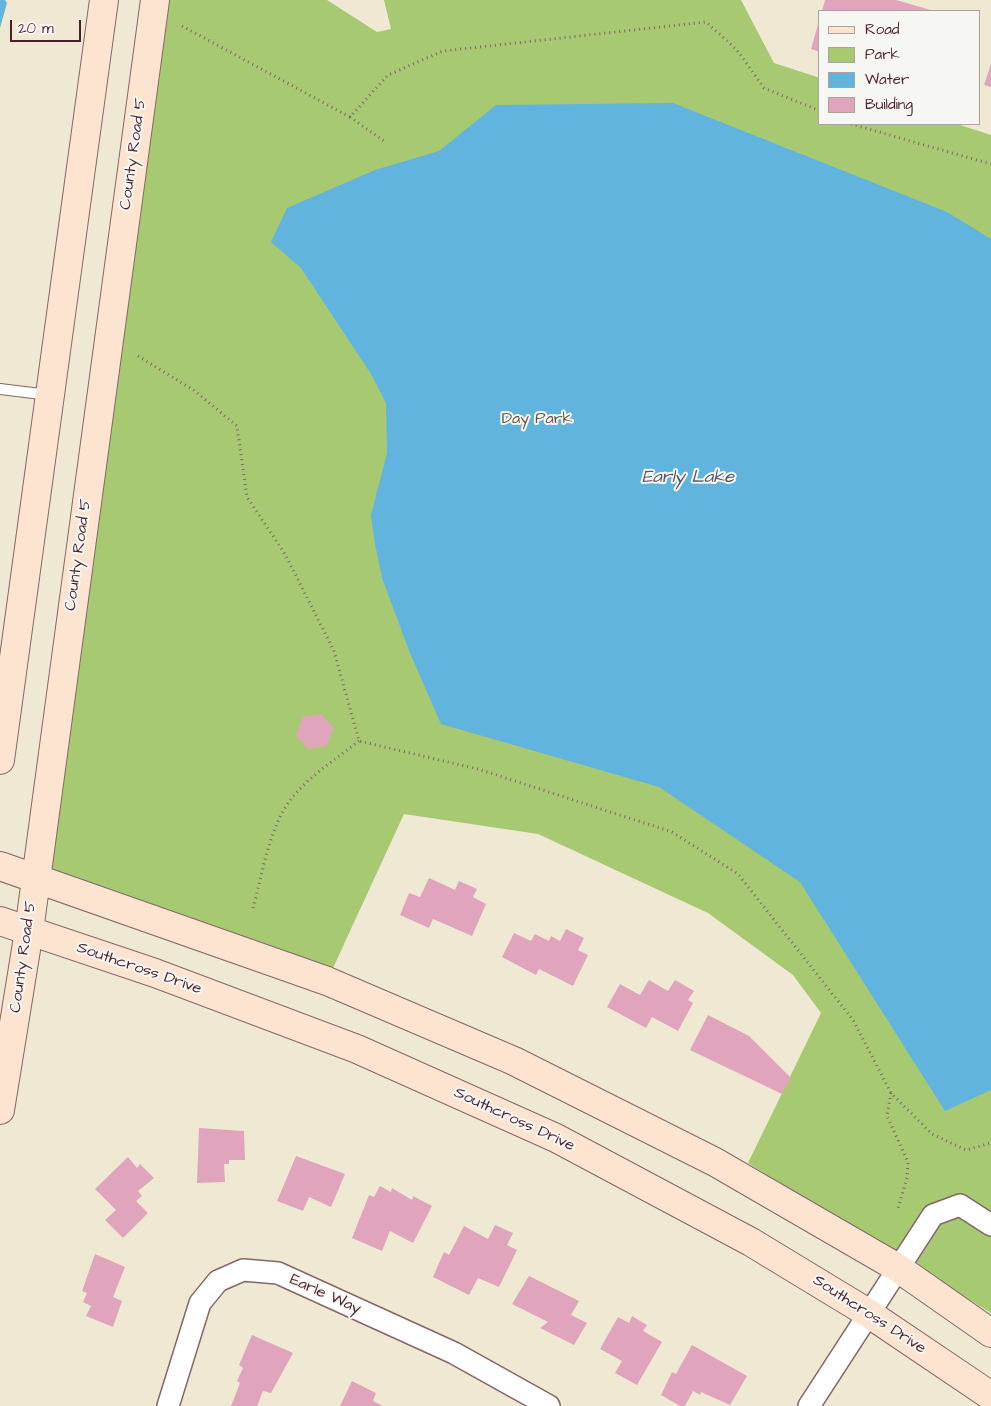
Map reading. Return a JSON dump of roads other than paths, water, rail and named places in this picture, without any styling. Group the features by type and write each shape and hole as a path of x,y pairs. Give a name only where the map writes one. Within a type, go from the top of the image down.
{"street":[{"path":"0,760 104,0"},
{"name":"County Road 5","path":"0,1110 29,931 156,0"},
{"path":"0,866 327,981 514,1060 714,1162 898,1268 991,1333"},
{"name":"Southcross Drive","path":"0,921 155,973 357,1049 556,1138 751,1242 868,1313 991,1396"},
{"path":"809,1406 933,1215 960,1205 991,1225"},
{"name":"Earle Way","path":"168,1406 200,1303 218,1281 243,1270 278,1273 454,1353 549,1406"}],"lane":[{"path":"0,389 50,396"}],"water":[{"path":"0,0 5,0 7,3 0,28"},
{"name":"Early Lake","path":"673,103 947,212 991,239 991,1090 945,1111 800,882 659,787 441,724 410,653 382,578 375,544 371,515 387,453 386,403 371,374 301,268 271,242 287,208 375,170 439,151 496,105"}],"park label":[{"name":"Day Park","path":"537,420"}]}
